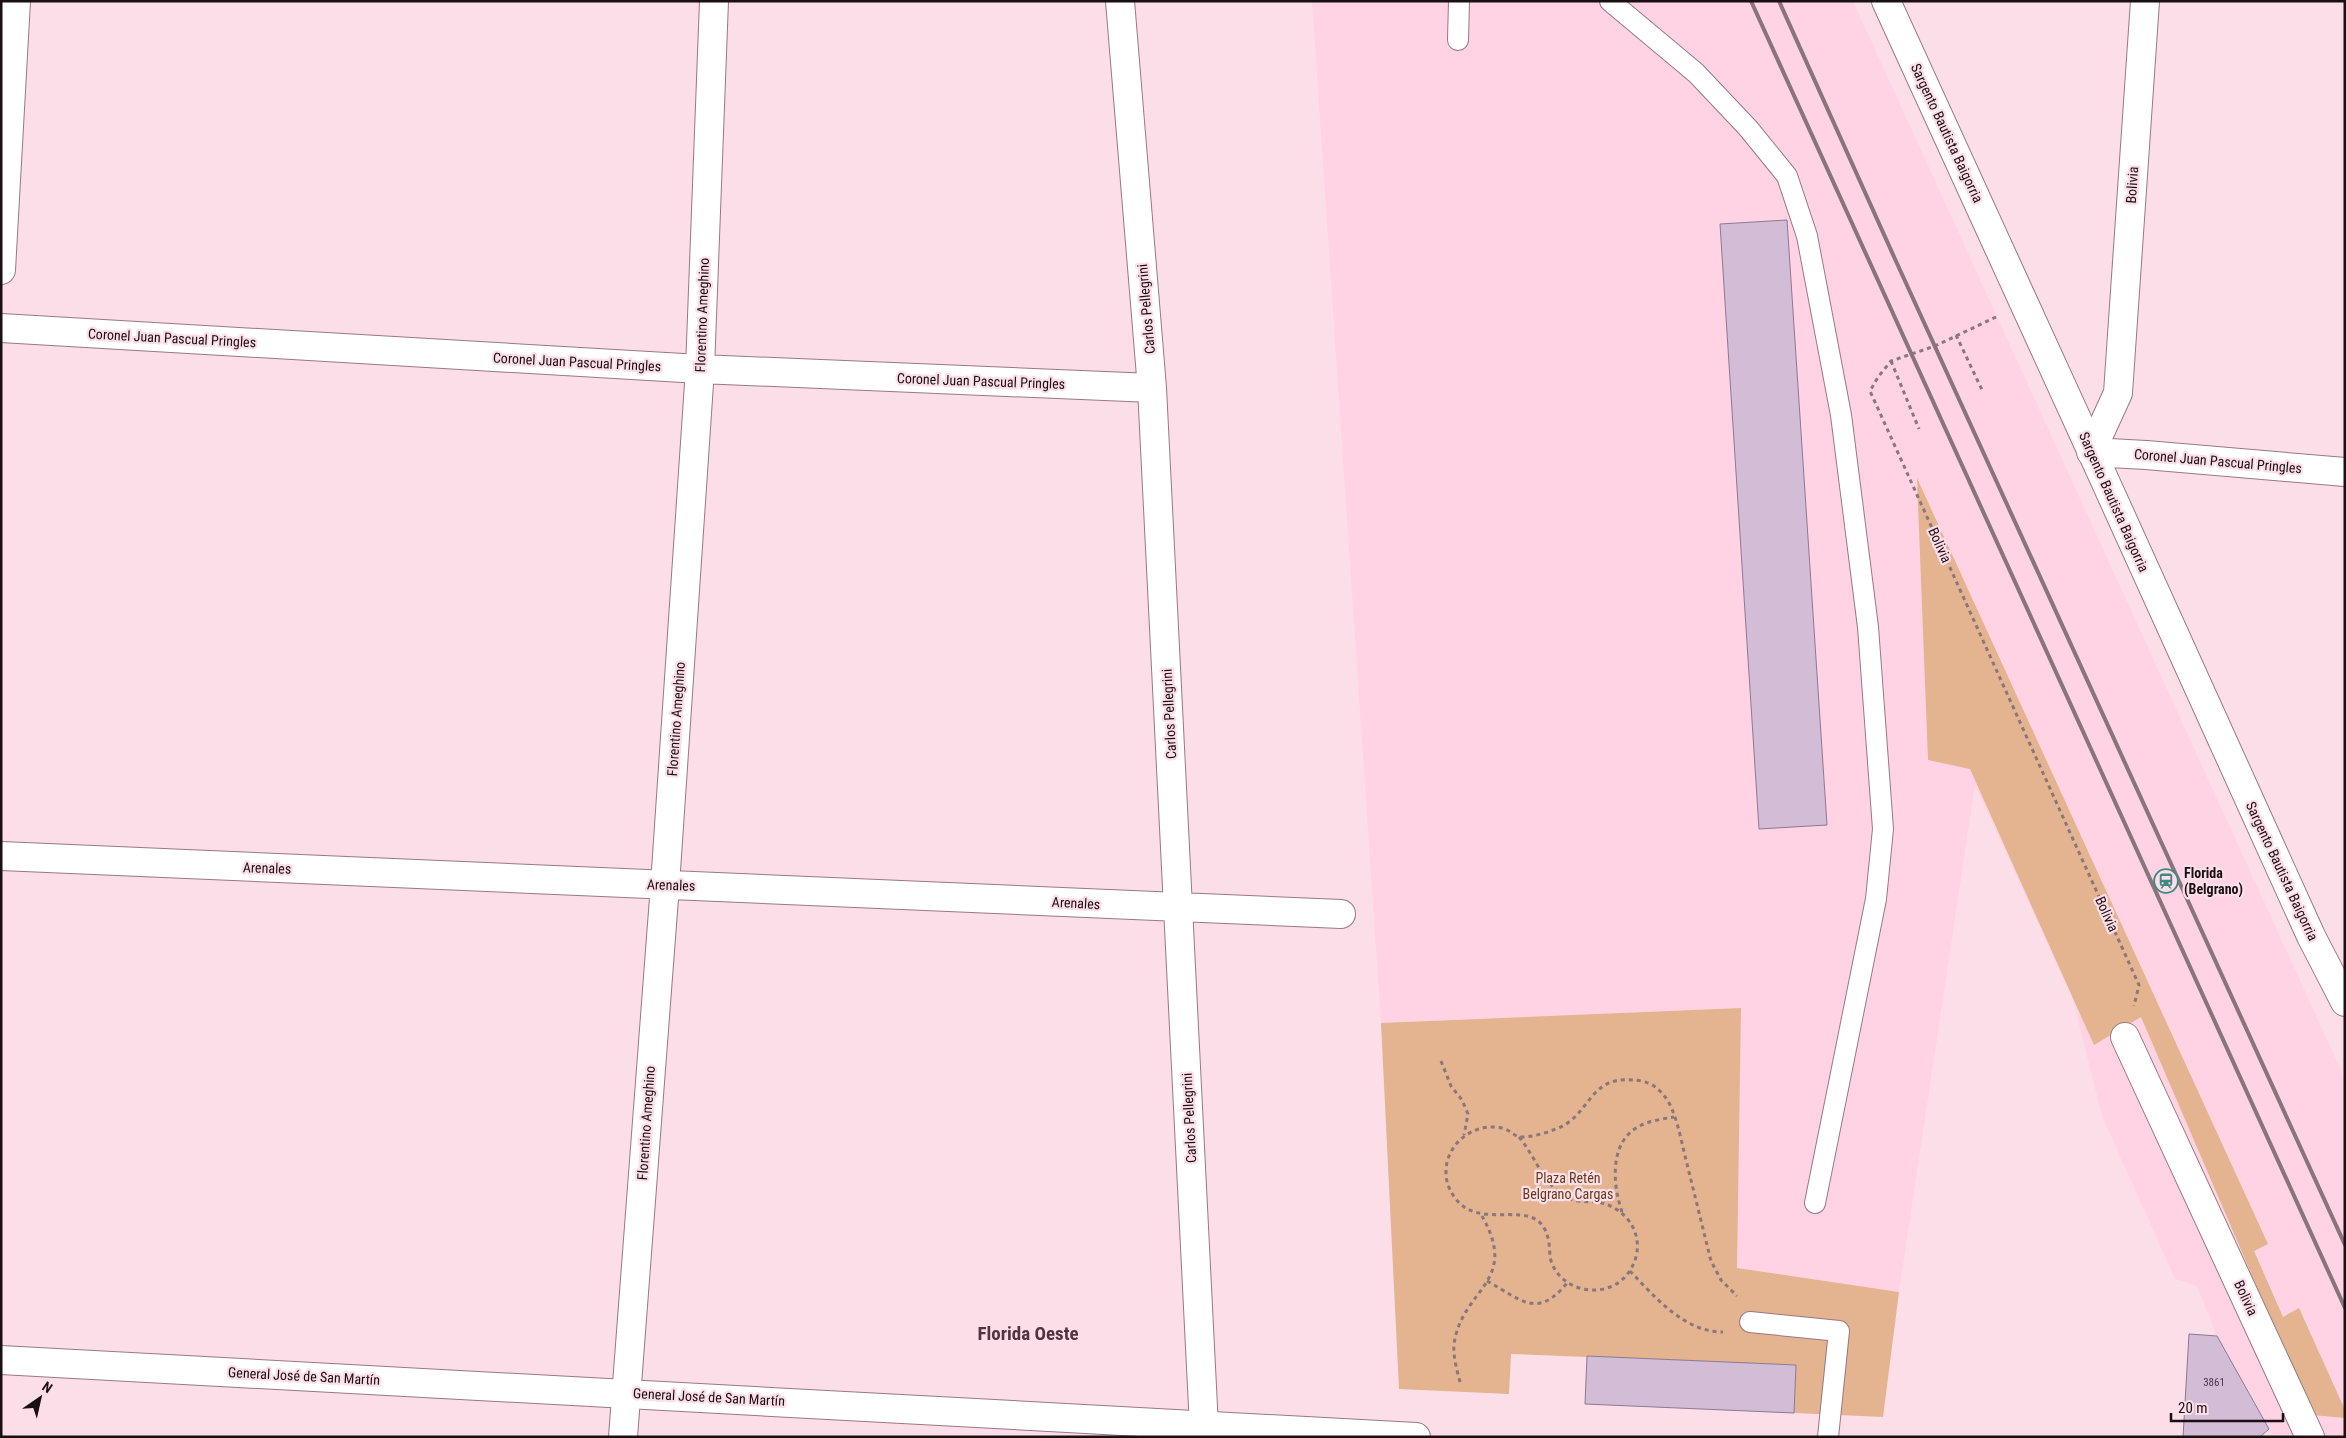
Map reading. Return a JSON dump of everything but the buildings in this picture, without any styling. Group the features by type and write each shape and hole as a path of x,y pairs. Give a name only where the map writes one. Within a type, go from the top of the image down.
{"street":[{"path":"1,270 16,1"},
{"name":"Florentino Ameghino","path":"623,1437 665,885 700,369 714,1"},
{"name":"Carlos Pellegrini","path":"1120,1 1152,388 1180,908 1204,1427"},
{"name":"Sargento Bautista Baigorria","path":"1886,1 2026,303 2091,452 2311,936 2339,977 2345,1002"},
{"name":"Bolivia","path":"2091,452 2118,393 2145,1"},
{"name":"Coronel Juan Pascual Pringles","path":"1,328 700,369 1152,388"},
{"name":"Coronel Juan Pascual Pringles","path":"2091,452 2345,472"},
{"name":"Arenales","path":"1,856 1341,914"},
{"name":"Bolivia","path":"2125,1036 2310,1437"},
{"name":"General José de San Martín","path":"1,1360 626,1393 1319,1434 1416,1437"}],"lane":[{"path":"1458,40 1459,1"},
{"path":"1610,1 1696,73 1748,128 1787,176 1807,236 1841,415 1868,627 1884,829 1876,900 1815,1203"},
{"path":"1750,1322 1839,1331 1828,1437"}],"path":[{"path":"1919,429 1891,361 1935,346 2026,303"},
{"path":"1956,335 1983,392"},
{"name":"Bolivia","path":"1891,361 1878,377 1870,392 2140,986 2125,1036"},
{"path":"1441,1061 1451,1086 1462,1100 1468,1114 1464,1135"},
{"path":"1519,1137 1542,1134 1562,1127 1578,1114 1602,1085 1618,1078 1638,1080 1652,1084 1664,1094 1674,1116 1711,1261 1721,1280 1750,1308 1750,1322 1729,1332 1707,1332 1680,1318 1654,1296 1630,1271"},
{"path":"1622,1212 1616,1194 1615,1177 1616,1163 1624,1140 1636,1128 1674,1116"},
{"path":"1491,1127 1506,1129 1519,1137 1528,1148 1540,1172 1566,1198 1578,1202 1609,1204 1622,1212 1631,1223 1637,1237 1638,1251 1630,1271 1625,1278 1614,1286 1600,1291 1584,1290 1568,1282 1559,1276 1552,1263 1548,1239 1537,1222 1524,1214 1482,1215 1468,1210 1457,1200 1449,1188 1446,1174 1447,1159 1454,1146 1464,1135 1477,1129 1491,1127"},
{"path":"1460,1382 1455,1365 1454,1345 1456,1337 1470,1308 1493,1270 1497,1254 1492,1233 1482,1215"},
{"path":"1487,1281 1516,1298 1532,1304 1546,1303 1557,1295 1568,1282"}],"shaded area":[{"path":"1312,1 1853,1 2345,1079 2345,1437 2273,1437 2217,1336 2197,1286 2175,1279 2102,1116 2073,1000 1975,785 1899,1292 1737,1268 1741,1008 1381,1023"}],"green space":[{"path":"1917,478 2268,1244 2254,1251 2283,1317 2299,1308 2345,1410 2345,1418 2312,1415 2141,1017 2094,1045 1970,769 1928,760"},
{"name":"Plaza Retén Belgrano Cargas","path":"1741,1008 1737,1268 1899,1292 1883,1417 1794,1413 1796,1365 1511,1354 1509,1394 1399,1389 1381,1023"}],"railway":[{"path":"1751,1 2345,1308"},
{"path":"1779,1 2345,1245"}],"place":[{"name":"Florida (Belgrano)","path":"2166,881"}],"district":[{"name":"Florida Oeste","path":"1028,1333"}]}
